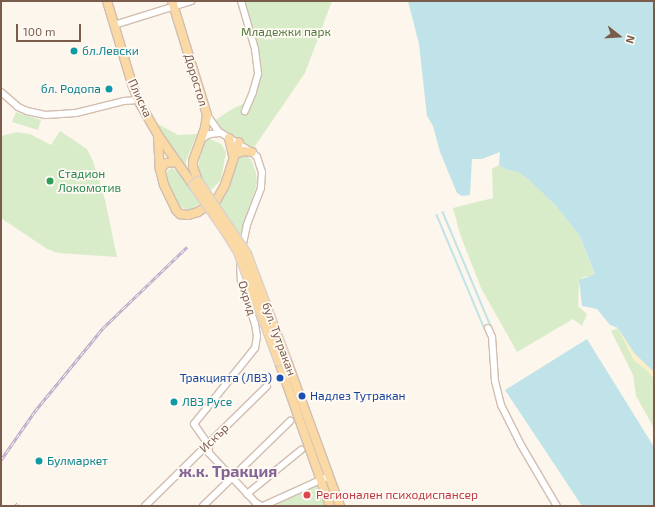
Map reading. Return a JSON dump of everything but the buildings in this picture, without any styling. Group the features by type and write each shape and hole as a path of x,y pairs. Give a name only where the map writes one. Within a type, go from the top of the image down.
{"main road":[{"name":"Плиска","path":"106,1 138,100 176,162 196,183"},
{"name":"Доростол","path":"173,4 207,115 205,128 193,162 196,183"},
{"path":"158,134 160,169 164,185 176,210 180,214 193,214 217,199 225,185 239,142"},
{"path":"229,138 233,148 234,157"},
{"path":"234,157 244,151 252,152"},
{"path":"160,169 166,163 176,162"},
{"name":"бул. Тутракан","path":"196,183 238,252 283,360 340,506"},
{"name":"бул. Тутракан","path":"283,360 330,506"}],"street":[{"path":"114,25 173,4 191,1"},
{"path":"241,1 255,49 258,74 253,92 245,111"},
{"path":"1,92 18,107 26,111 46,115 76,113 124,100 138,100"},
{"path":"207,115 212,125 220,133"},
{"path":"201,140 210,134 220,133"},
{"name":"Охрид","path":"208,444 195,426 195,421 255,348 258,336 241,282 240,263 247,225 261,188 262,172 256,157 252,152 239,142 220,133"},
{"path":"488,328 492,337 495,381 501,405 521,445 557,506"},
{"name":"Искър","path":"145,506 267,386"},
{"path":"203,506 290,421"},
{"path":"208,444 209,453 247,494 263,506 329,476"},
{"path":"247,494 301,450"}],"green space":[{"name":"Младежки парк","path":"245,1 332,1 305,73 253,149 211,123 232,109 254,99 260,75 256,38"},
{"path":"16,112 41,120 38,130 12,122"},
{"path":"156,123 178,135 197,134 186,161 188,173 156,126"},
{"name":"Стадион Локомотив","path":"60,131 87,149 93,161 105,200 117,257 58,253 47,249 1,218 1,136 17,132 30,134 51,145"},
{"path":"210,139 221,144 226,152 221,180 210,191 201,179 197,170 203,146 206,141"},
{"path":"244,155 251,159 256,173 257,184 239,239 216,203 229,187 236,159"},
{"path":"499,165 505,169 518,172 528,179 556,206 579,235 595,275 583,277 579,284 578,306 587,314 582,326 573,319 517,352 481,288 460,234 453,208 493,198 492,169"},
{"path":"172,168 176,170 200,203 190,211 179,206 166,177 165,172"},
{"path":"618,328 634,360 648,371 654,379 654,428 636,396 633,375 611,331"},
{"name":"Регионален психодиспансер","path":"318,484 325,506 279,506 277,502"}],"sand":[{"path":"618,328 654,372 654,379 648,371 634,360"}],"water":[{"path":"408,1 654,1 654,372 634,353 618,328 610,325 597,309 582,306 579,280 595,274 579,235 556,206 528,179 518,172 505,169 499,165 500,152 482,159 472,159 470,195 462,196 457,193 440,152 433,126 427,116 419,44"},
{"path":"587,339 654,447 654,506 582,506 505,390"}],"waterway":[{"path":"443,212 491,326"},
{"path":"437,215 485,329"}],"railway":[{"path":"1,460 35,411 103,328 187,247"},
{"path":"15,506 18,503"}],"place":[{"name":"бл.Левски","path":"74,51"},
{"name":"бл. Родопа","path":"109,89"},
{"name":"Стадион Локомотив","path":"50,181"},
{"name":"Тракцията (ЛВЗ)","path":"280,378"},
{"name":"Надлез Тутракан","path":"302,396"},
{"name":"ЛВЗ Русе","path":"174,402"},
{"name":"Булмаркет","path":"39,461"},
{"name":"Регионален психодиспансер","path":"307,495"}],"district":[{"name":"ж.к. Тракция","path":"228,471"}]}
